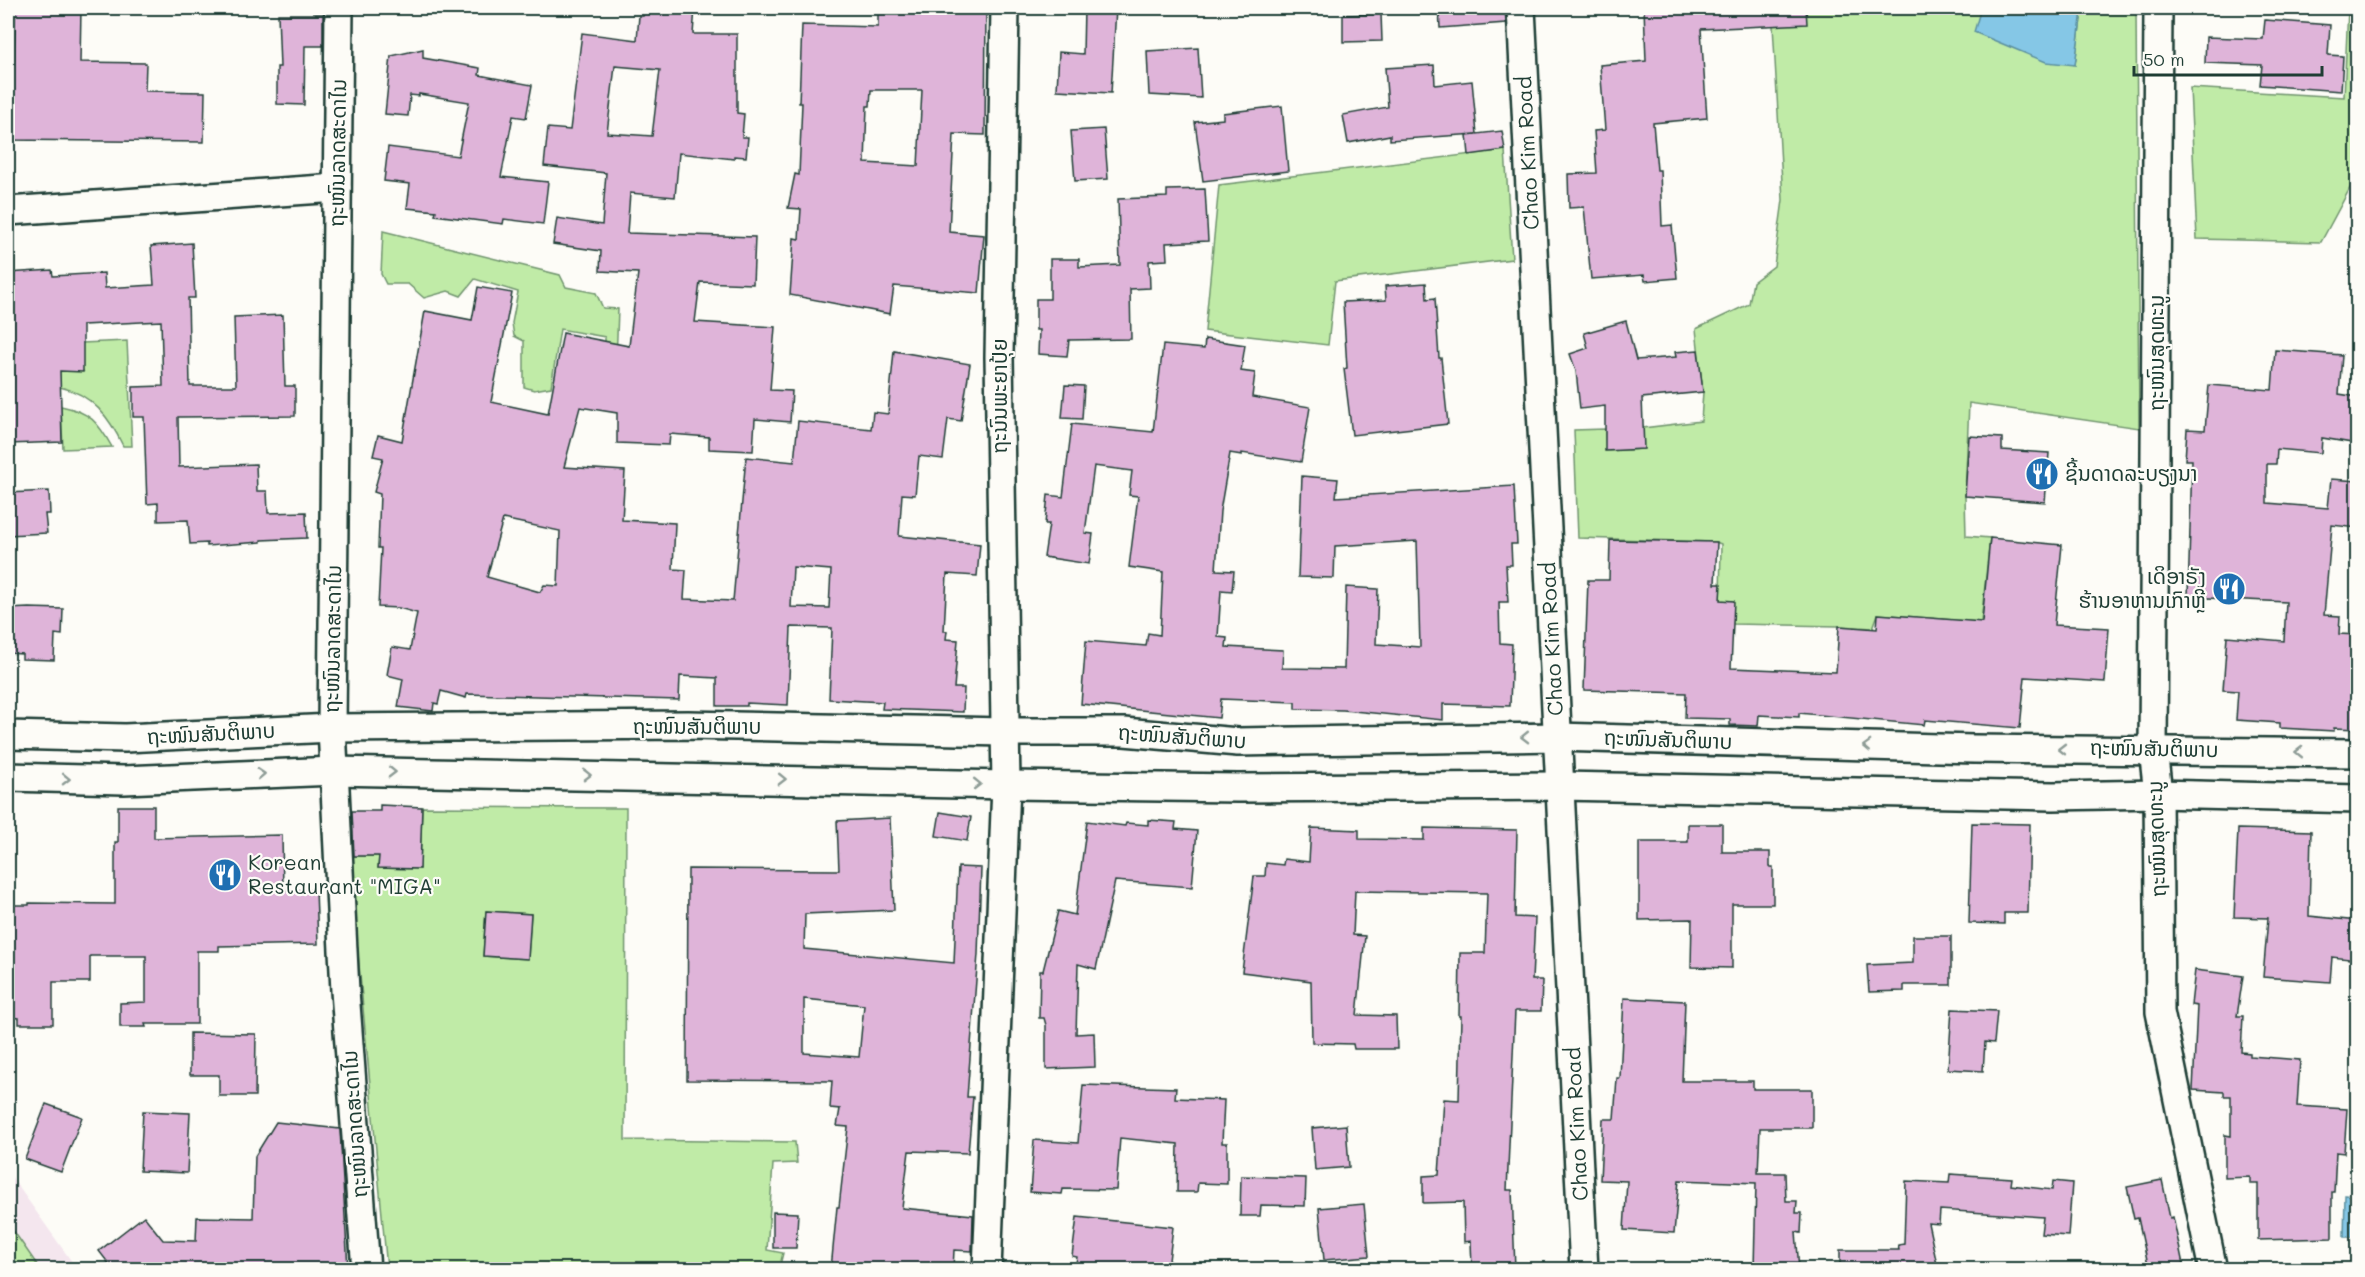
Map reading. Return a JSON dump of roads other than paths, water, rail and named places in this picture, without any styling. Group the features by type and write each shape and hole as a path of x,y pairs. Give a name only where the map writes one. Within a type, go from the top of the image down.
{"street":[{"name":"ຖະໜົນລາດສະດາໄນ","path":"339,8 332,728 345,991 366,1269"},
{"name":"ຖະນົນພະຍາປຸ້ຍ","path":"987,1269 1006,785 999,357 1005,8"},
{"name":"Chao Kim Road","path":"1521,8 1584,1269"},
{"name":"ຖະໜົນສຸດທະນູ","path":"2158,8 2153,749 2158,794 2160,1012 2213,1269"},
{"path":"8,211 337,188"},
{"name":"ຖະໜົນສັນຕິພາບ","path":"8,735 125,738 332,728 354,730 688,726 1124,732 1238,742 1557,737 1974,748 2358,753"},
{"name":"ຖະໜົນສັນຕິພາບ","path":"8,777 124,780 334,771 1006,785 1238,788 1560,786 2053,796 2158,794 2358,799"}],"water":[{"path":"1981,8 2093,8 2082,11 2075,65 2046,62 1974,32"},
{"path":"2345,1195 2357,1196 2357,1237 2344,1237"}],"place":[{"name":"ຊີ້ນດາດລະບຽງນາ","path":"2042,474"},
{"name":"ເດິອາຣັງ ຮ້ານອາຫານເກົາຫຼີ","path":"2229,589"},
{"name":"Korean Restaurant \"MIGA\"","path":"225,875"}]}
